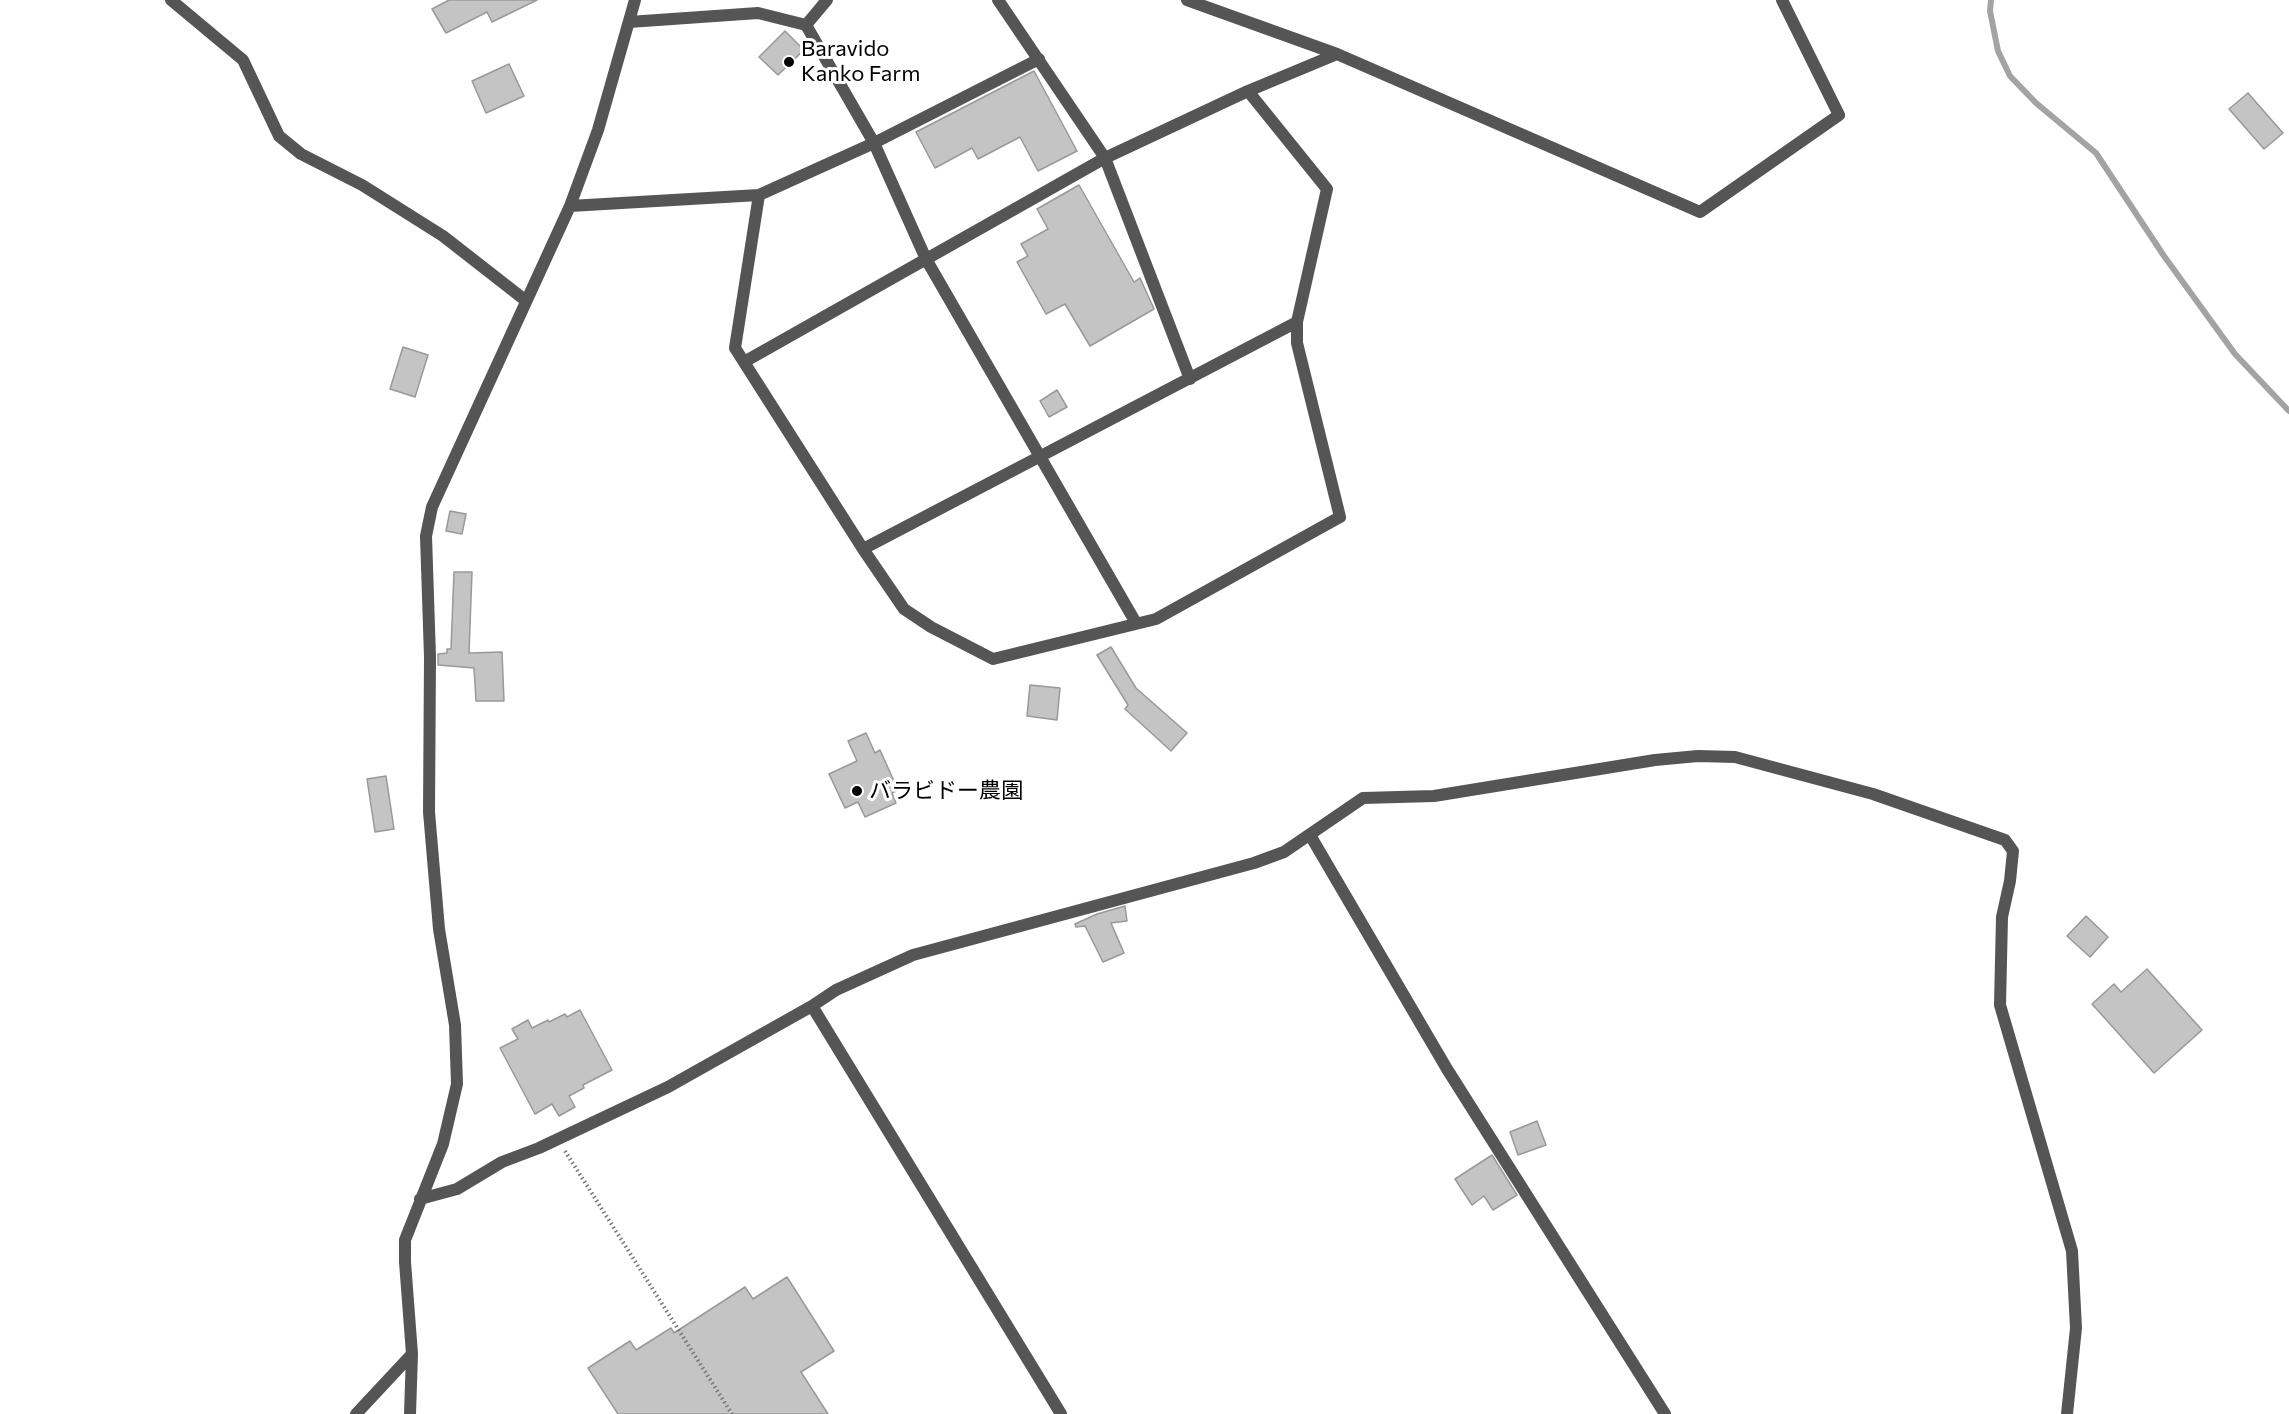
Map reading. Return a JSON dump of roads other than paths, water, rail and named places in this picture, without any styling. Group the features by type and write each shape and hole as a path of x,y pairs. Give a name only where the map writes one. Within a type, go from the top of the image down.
{"street":[{"path":"171,0 243,60 279,136 301,154 362,185 443,236 525,300"},
{"path":"410,1414 412,1354 405,1240 443,1144 457,1084 455,1025 439,928 429,813 430,668 426,536 432,507 570,206 598,130 635,0"},
{"path":"806,25 827,0"},
{"path":"998,0 1105,158 1190,379"},
{"path":"1187,0 1337,54 1700,212 1839,115 1782,0"},
{"path":"629,22 758,13 806,25 874,142 926,260 1136,623"},
{"path":"744,362 1105,158 1248,91 1337,54"},
{"path":"570,206 759,195 874,142 1039,59"},
{"path":"759,195 735,348 863,549 904,609 931,627 993,659 1156,619 1340,518 1297,343 1297,322 1327,189 1248,91"},
{"path":"863,549 1297,322"},
{"path":"420,1199 456,1189 502,1162 539,1148 668,1087 812,1006 836,990 913,955 1254,863 1284,852 1363,798 1434,796 1654,760 1698,756 1735,757 1874,794 2005,840 2013,851 2010,881 2002,917 2000,1005 2072,1251 2076,1328 2067,1414"},
{"path":"1310,835 1447,1069 1665,1414"},
{"path":"812,1006 1061,1414"},
{"path":"356,1414 412,1354"}],"waterway":[{"path":"1991,0 1990,11 1998,51 2010,76 2036,103 2096,153 2164,256 2235,354 2289,411"}],"place":[{"name":"Baravido Kanko Farm","path":"789,62"},
{"name":"バラビドー農園","path":"857,791"}]}
